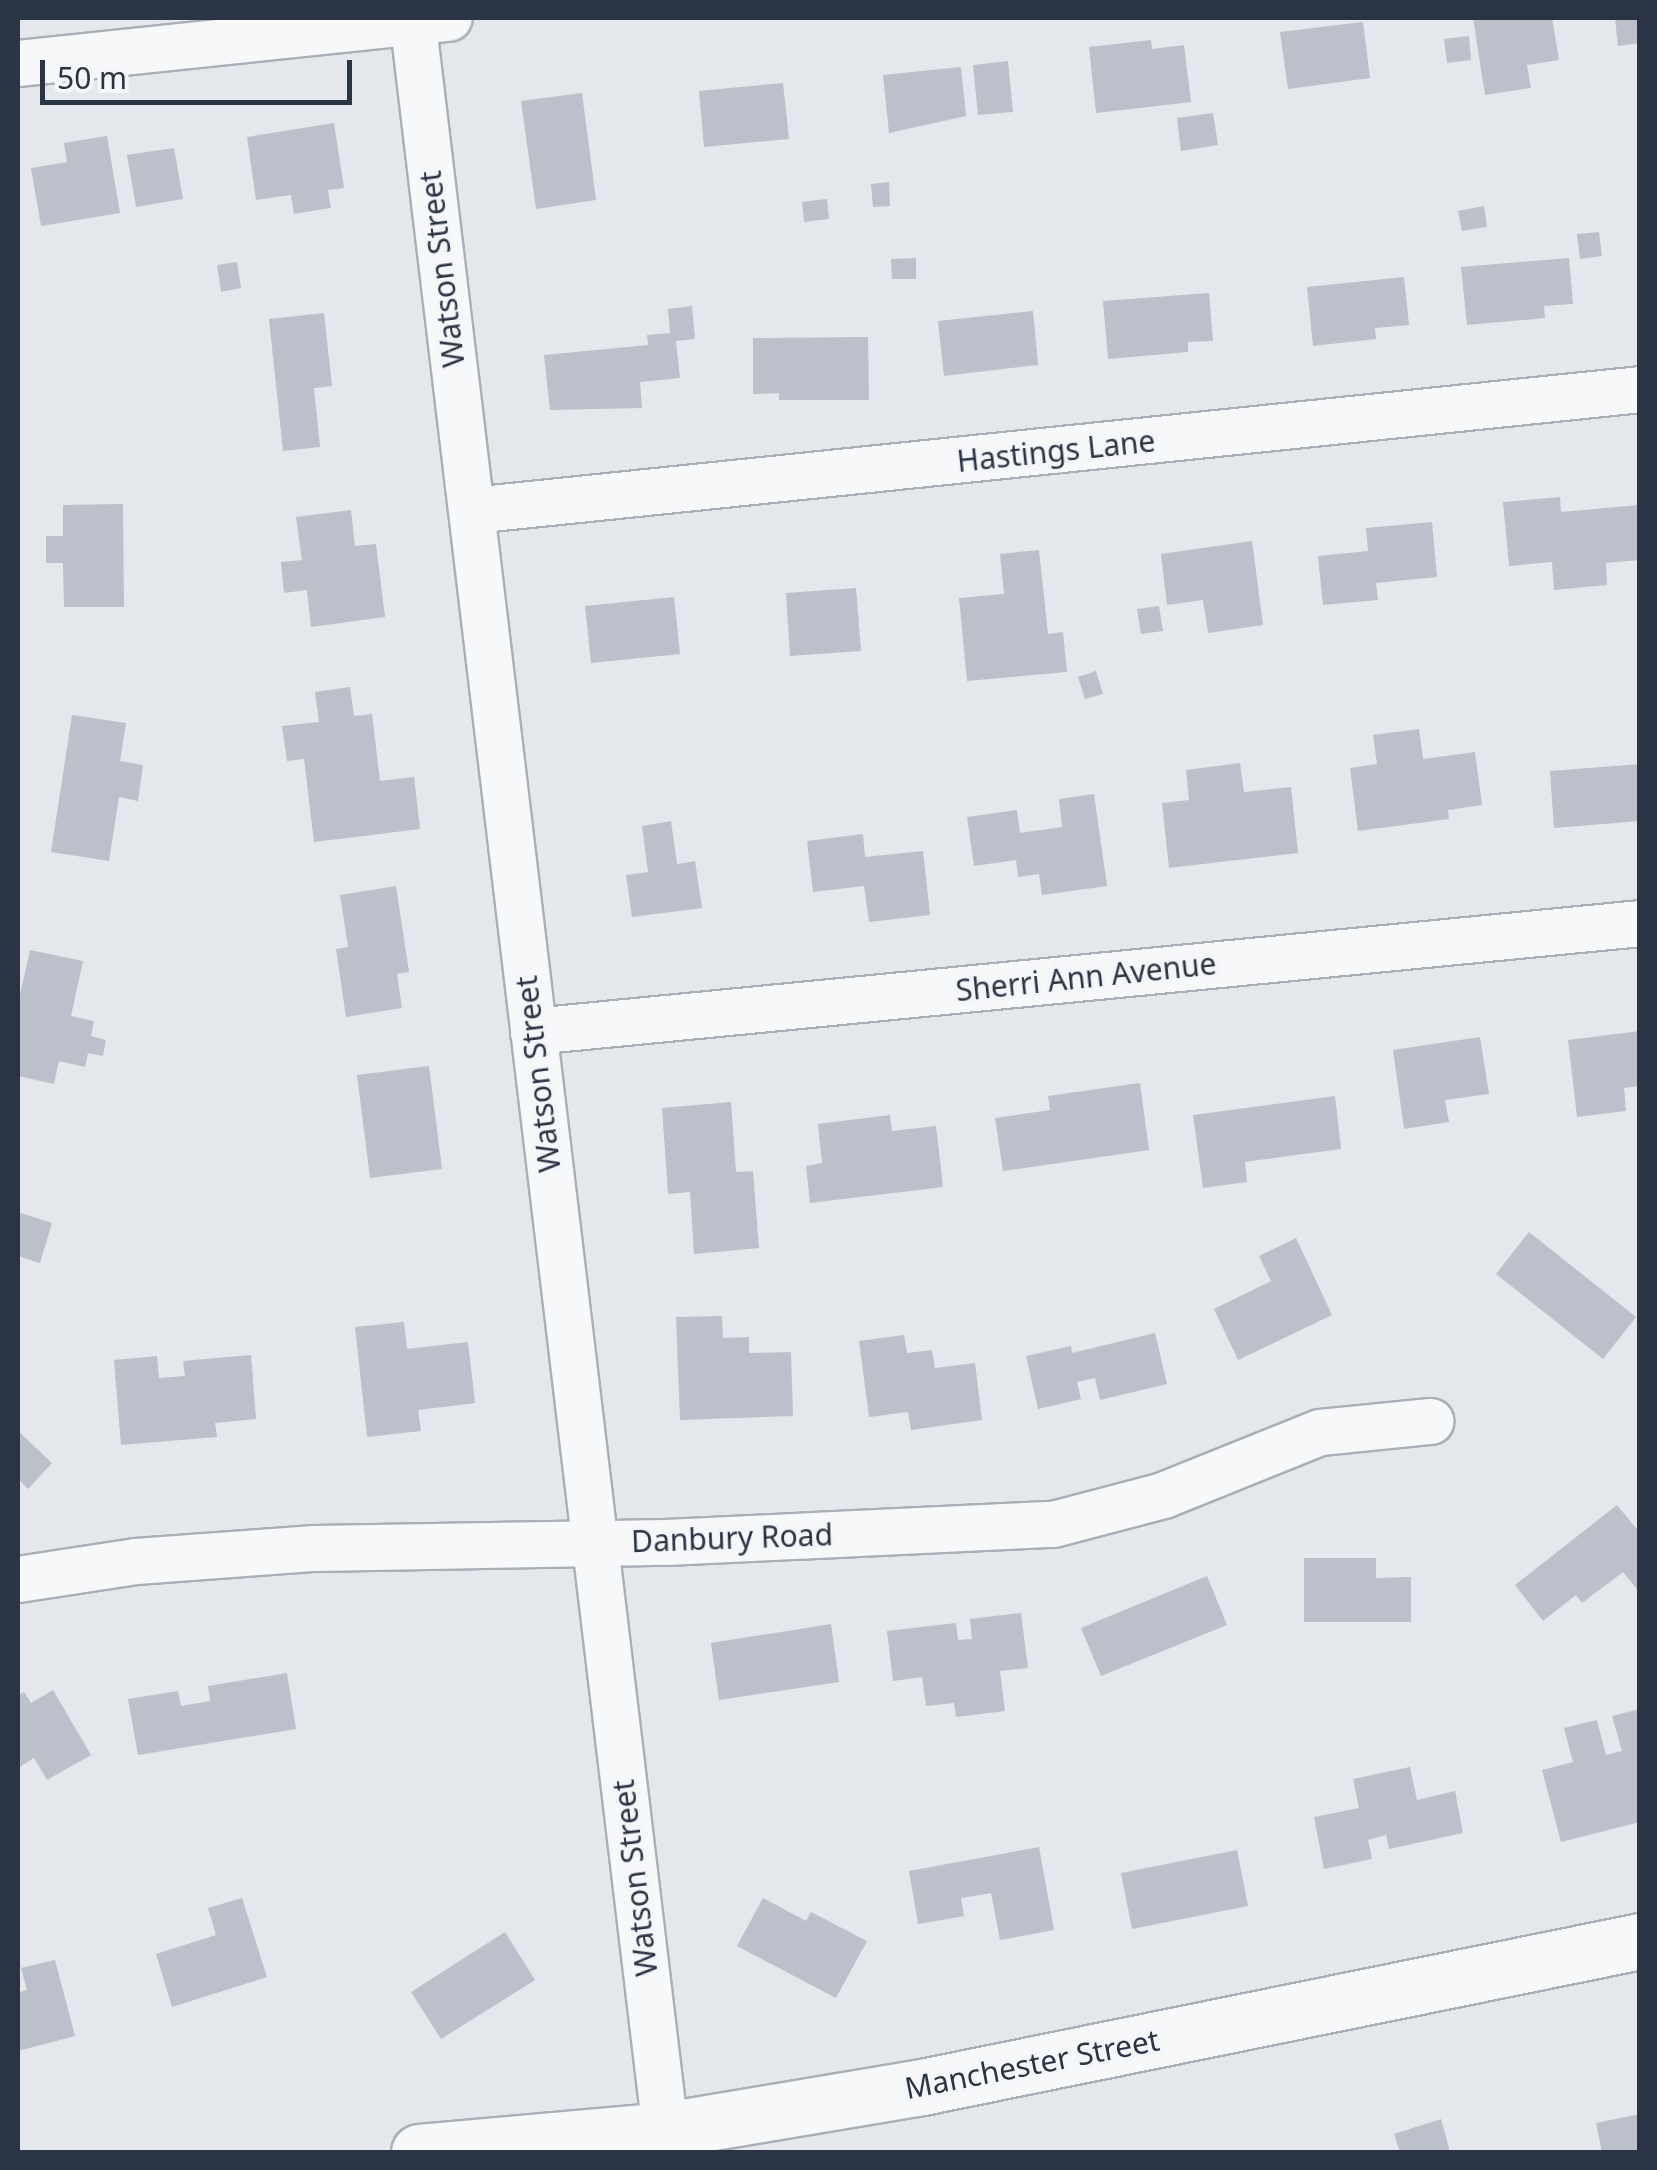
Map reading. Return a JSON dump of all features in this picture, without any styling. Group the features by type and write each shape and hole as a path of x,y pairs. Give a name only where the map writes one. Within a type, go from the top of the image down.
{"street":[{"path":"18,63 424,19"},
{"name":"Watson Street","path":"424,19 472,510 665,2130"},
{"name":"Hastings Lane","path":"472,510 1640,389"},
{"name":"Sherri Ann Avenue","path":"533,1031 1640,923"},
{"name":"Danbury Road","path":"18,1578 136,1561 315,1548 595,1542 1053,1524 1163,1494 1320,1432 1430,1422"},
{"name":"Manchester Street","path":"418,2152 665,2130 922,2087 1640,1941"}],"building":[{"path":"1473,18 1552,18 1559,60 1527,65 1531,88 1485,95"},
{"path":"1615,18 1640,18 1640,43 1618,46"},
{"path":"1363,22 1370,78 1288,89 1280,32"},
{"path":"1469,36 1471,60 1447,63 1444,39"},
{"path":"1151,40 1152,49 1184,45 1191,102 1096,113 1089,47"},
{"path":"1008,61 1013,112 978,115 973,65"},
{"path":"961,67 966,116 889,133 883,75"},
{"path":"783,83 789,139 704,147 699,91"},
{"path":"582,93 596,200 536,209 521,101"},
{"path":"1213,113 1218,145 1181,151 1177,118"},
{"path":"334,123 344,188 328,190 331,208 294,214 291,195 256,200 247,137"},
{"path":"107,136 120,213 41,226 31,168 67,162 64,143"},
{"path":"174,148 183,199 136,207 127,155"},
{"path":"889,182 890,206 873,207 871,184"},
{"path":"827,199 829,219 804,222 802,202"},
{"path":"1484,206 1487,227 1462,231 1458,211"},
{"path":"1599,232 1602,256 1580,259 1577,234"},
{"path":"916,258 916,279 892,279 891,259"},
{"path":"1569,258 1573,304 1544,306 1545,318 1467,325 1461,267"},
{"path":"237,262 241,288 221,292 217,265"},
{"path":"1404,277 1409,325 1375,328 1376,339 1313,346 1307,287"},
{"path":"1209,293 1213,341 1188,342 1188,352 1108,359 1103,301"},
{"path":"692,306 695,339 676,341 680,378 640,382 642,408 550,410 544,355 648,345 647,335 670,333 668,309"},
{"path":"1033,311 1038,365 944,376 938,321"},
{"path":"324,313 332,386 314,388 320,447 283,451 269,319"},
{"path":"868,337 869,400 779,400 779,393 753,394 753,338"},
{"path":"1560,497 1561,512 1638,505 1640,560 1606,563 1607,585 1554,590 1552,562 1509,566 1503,502"},
{"path":"123,504 124,607 64,607 63,563 46,563 46,536 63,536 63,505"},
{"path":"351,510 355,546 376,544 385,617 311,627 307,590 284,593 281,562 302,560 296,517"},
{"path":"1432,522 1437,577 1376,583 1378,600 1323,605 1318,556 1368,551 1366,528"},
{"path":"1252,541 1263,625 1208,633 1203,600 1167,605 1161,554"},
{"path":"1039,550 1048,634 1063,632 1067,672 967,681 959,598 1004,594 1000,554"},
{"path":"856,588 861,651 790,656 786,593"},
{"path":"674,597 680,654 591,663 585,606"},
{"path":"1159,606 1163,631 1141,634 1137,609"},
{"path":"1096,671 1103,694 1085,699 1078,677"},
{"path":"350,687 354,716 372,714 380,781 414,777 420,829 314,842 304,759 287,761 282,726 319,722 315,692"},
{"path":"72,715 126,723 120,761 143,765 138,801 119,797 109,861 51,852"},
{"path":"1419,729 1423,759 1475,752 1482,805 1448,810 1449,819 1358,831 1350,768 1377,764 1373,735"},
{"path":"1240,763 1244,792 1291,787 1298,853 1169,868 1162,803 1189,800 1186,770"},
{"path":"1640,764 1640,821 1554,828 1550,771"},
{"path":"1094,794 1107,886 1042,895 1039,874 1018,877 1016,860 974,866 967,817 1017,810 1020,833 1062,827 1059,799"},
{"path":"671,821 677,864 695,861 702,908 632,917 626,875 648,872 642,826"},
{"path":"863,834 865,857 923,851 930,915 869,922 864,886 813,892 807,841"},
{"path":"396,886 409,972 397,974 402,1008 346,1017 336,949 348,947 340,895"},
{"path":"30,950 83,961 71,1016 94,1021 91,1036 106,1040 103,1056 88,1053 85,1067 59,1061 54,1084 18,1076 18,1004"},
{"path":"1640,1031 1640,1086 1624,1088 1626,1111 1577,1117 1568,1040"},
{"path":"1480,1037 1489,1094 1445,1100 1449,1122 1404,1129 1393,1050"},
{"path":"429,1066 442,1169 370,1178 357,1075"},
{"path":"1140,1083 1149,1150 1003,1171 995,1118 1050,1110 1048,1096"},
{"path":"1335,1096 1341,1149 1245,1162 1247,1182 1203,1188 1193,1115"},
{"path":"731,1102 736,1172 753,1171 759,1248 694,1254 690,1192 668,1194 662,1108"},
{"path":"890,1115 892,1131 936,1126 943,1187 810,1203 806,1166 822,1163 818,1124"},
{"path":"18,1212 52,1223 40,1263 18,1256"},
{"path":"1529,1232 1636,1317 1603,1359 1496,1274"},
{"path":"1296,1238 1332,1315 1238,1360 1214,1309 1271,1281 1259,1256"},
{"path":"722,1316 723,1338 749,1337 749,1353 791,1352 793,1416 680,1420 676,1317"},
{"path":"404,1322 407,1349 468,1342 475,1403 418,1410 421,1431 367,1437 355,1327"},
{"path":"1155,1333 1167,1384 1100,1400 1095,1378 1077,1382 1081,1399 1038,1409 1026,1356 1071,1346 1072,1353"},
{"path":"904,1335 907,1353 932,1350 935,1368 975,1363 982,1420 911,1430 908,1412 869,1417 859,1341"},
{"path":"251,1355 256,1419 215,1423 217,1437 121,1445 114,1360 157,1356 159,1378 185,1376 183,1361"},
{"path":"18,1431 52,1463 28,1489 18,1479"},
{"path":"1617,1505 1640,1533 1640,1593 1623,1572 1582,1603 1576,1595 1543,1621 1515,1585"},
{"path":"1304,1558 1376,1558 1376,1578 1411,1577 1411,1622 1304,1622"},
{"path":"1207,1576 1227,1625 1101,1676 1081,1628"},
{"path":"1021,1613 1028,1668 1000,1671 1005,1711 956,1717 954,1703 926,1706 922,1677 893,1681 887,1631 956,1623 958,1640 972,1639 970,1619"},
{"path":"831,1624 839,1682 719,1700 711,1643"},
{"path":"287,1673 296,1729 138,1755 128,1699 178,1691 181,1706 210,1701 208,1686"},
{"path":"53,1690 91,1755 47,1780 34,1758 18,1768 18,1695 24,1692 31,1703"},
{"path":"1640,1709 1640,1822 1561,1842 1542,1770 1573,1762 1564,1728 1597,1720 1606,1755 1622,1751 1612,1716"},
{"path":"1410,1767 1417,1800 1455,1791 1463,1833 1389,1849 1386,1835 1368,1840 1372,1859 1324,1869 1314,1817 1359,1808 1353,1779"},
{"path":"1039,1847 1054,1930 1000,1940 991,1893 961,1898 964,1916 918,1924 909,1871"},
{"path":"1237,1850 1248,1906 1132,1929 1121,1873"},
{"path":"242,1898 267,1977 172,2007 156,1954 216,1935 208,1908"},
{"path":"763,1898 806,1921 811,1912 867,1941 836,1998 737,1946"},
{"path":"505,1932 535,1980 441,2039 411,1992"},
{"path":"55,1960 75,2036 18,2051 18,1993 27,1990 21,1968"},
{"path":"1640,2114 1640,2152 1602,2152 1596,2123"},
{"path":"1441,2119 1450,2152 1400,2152 1394,2134"}]}
